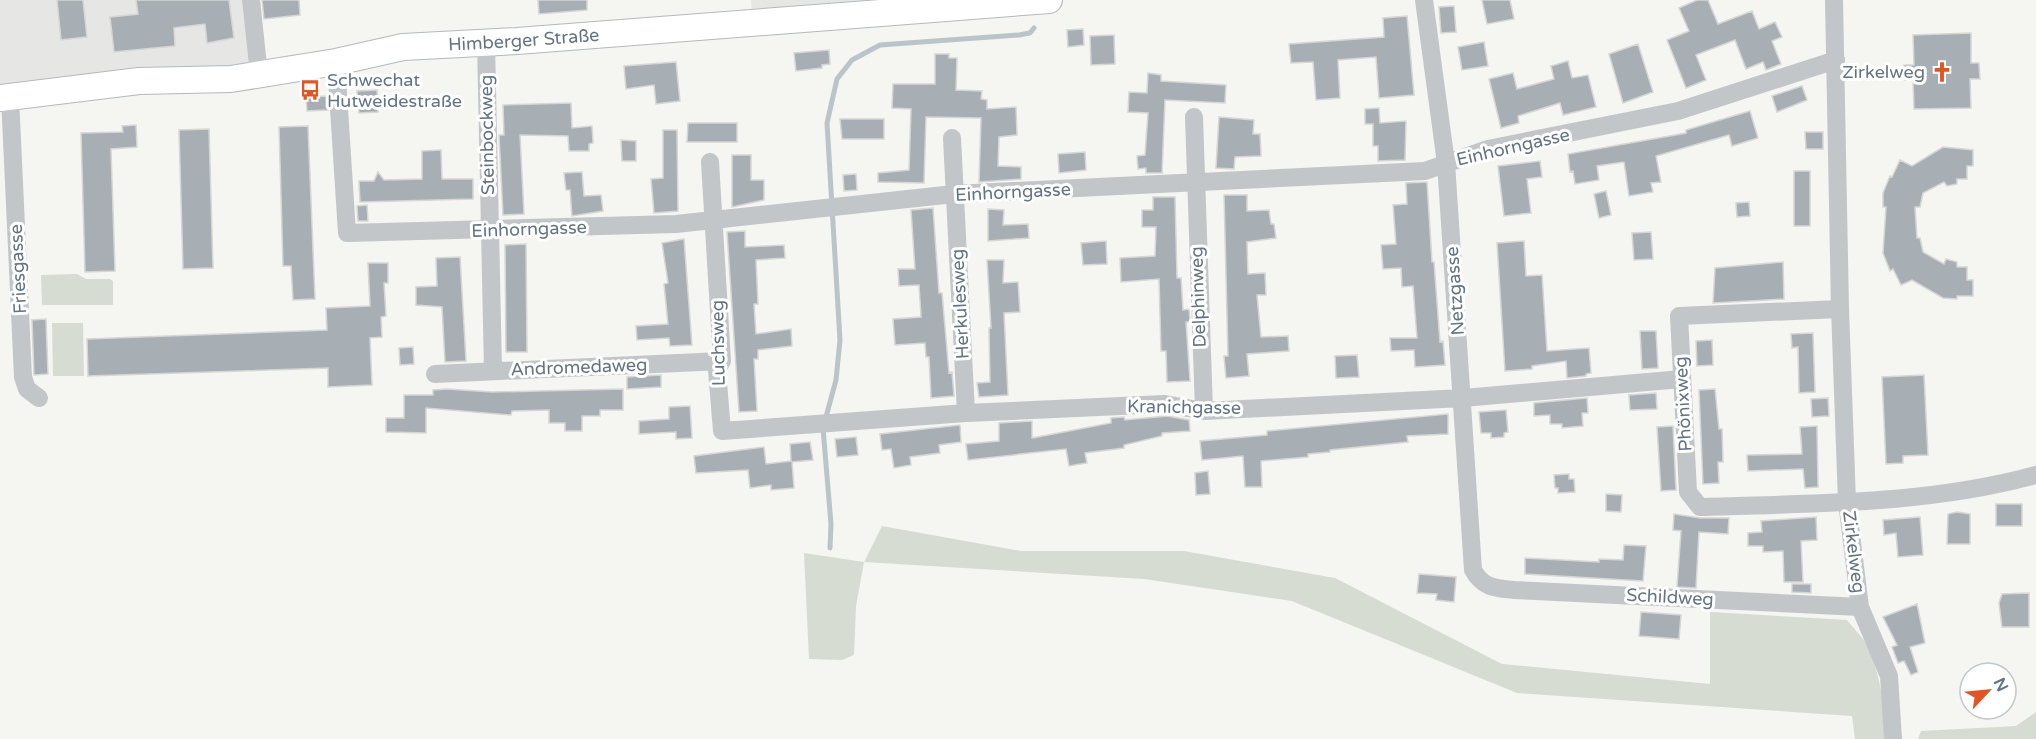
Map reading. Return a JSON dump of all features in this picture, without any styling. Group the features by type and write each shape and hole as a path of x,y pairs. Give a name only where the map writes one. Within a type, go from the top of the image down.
{"main road":[{"name":"Himberger Straße","path":"5,97 140,81 216,81 336,62 403,47 1049,0"}],"street":[{"path":"251,0 259,75"},
{"name":"Netzgasse","path":"1424,0 1446,163 1473,570 1480,582"},
{"name":"Zirkelweg","path":"1834,0 1840,309 1847,502 1860,607 1889,676 1893,739"},
{"name":"Steinbockweg","path":"486,42 494,371"},
{"name":"Einhorngasse","path":"336,62 347,233 489,231 676,224 713,218 954,194 1425,171 1488,149 1678,111 1836,60"},
{"name":"Friesgasse","path":"5,97 23,377 27,389 39,398"},
{"name":"Delphinweg","path":"1194,117 1204,411"},
{"name":"Herkulesweg","path":"952,138 966,413"},
{"name":"Luchsweg","path":"710,162 722,361 717,370 722,431"},
{"name":"Phönixweg","path":"1840,309 1679,316 1688,492 1700,507 1847,502"},
{"name":"Andromedaweg","path":"435,374 722,361"},
{"name":"Kranichgasse","path":"722,431 966,413 1165,404 1204,411 1463,398 1682,379"},
{"path":"1847,502 1951,494 2036,475"},
{"name":"Schildweg","path":"1480,582 1490,587 1514,590 1860,607"}],"shaded area":[{"path":"0,0 242,0 249,68 0,98"},
{"path":"751,0 985,0 752,17"},
{"path":"77,274 86,279 113,281 113,305 42,305 41,275"},
{"path":"52,323 83,323 84,376 53,376"},
{"path":"882,526 1021,551 1184,551 1335,578 1502,664 1710,684 1710,612 1847,620 1865,642 1874,663 1883,702 1886,739 1855,739 1852,716 1517,693 1292,601 1144,579 864,562"},
{"path":"804,553 864,562 856,606 854,655 842,660 809,659"},
{"path":"2036,712 2036,739 1918,739 1921,731 2016,726"}],"building":[{"path":"57,0 83,0 87,37 61,40"},
{"path":"136,0 229,0 234,38 207,43 205,24 174,28 175,46 114,52 110,17 138,14"},
{"path":"262,0 299,0 300,15 264,19"},
{"path":"538,0 587,0 587,10 539,14"},
{"path":"1482,0 1510,0 1514,19 1487,24"},
{"path":"1697,0 1708,0 1718,24 1752,11 1759,29 1775,22 1782,37 1772,41 1781,64 1766,70 1763,62 1746,69 1735,40 1696,55 1706,80 1686,88 1667,40 1689,31 1679,8"},
{"path":"1454,6 1456,32 1441,33 1439,7"},
{"path":"1407,16 1414,95 1379,98 1376,57 1338,60 1340,98 1316,100 1313,62 1291,63 1289,44 1384,37 1383,18"},
{"path":"1083,29 1084,45 1068,47 1067,30"},
{"name":"Zirkelweg","path":"1971,33 1971,63 1979,63 1980,79 1970,79 1971,108 1914,109 1913,80 1905,80 1904,65 1914,65 1913,35"},
{"path":"1114,35 1115,64 1091,65 1090,36"},
{"path":"1484,42 1488,66 1462,70 1458,47"},
{"path":"1638,44 1653,92 1623,103 1609,54"},
{"path":"829,50 830,64 822,65 822,68 796,71 794,53"},
{"path":"935,54 949,54 949,58 957,58 956,90 982,91 981,99 987,100 987,109 1016,107 1017,135 999,137 998,166 1021,167 1021,179 979,182 981,118 926,117 924,183 878,182 878,173 909,170 911,109 892,108 893,84 935,84"},
{"path":"1568,61 1572,78 1588,75 1596,107 1563,115 1560,103 1518,116 1519,123 1501,128 1489,79 1513,73 1517,89 1554,79 1551,66"},
{"path":"676,62 680,101 656,104 654,85 626,89 624,66"},
{"path":"1148,73 1161,75 1161,81 1226,85 1225,103 1165,100 1162,173 1146,173 1146,168 1138,169 1137,156 1145,155 1148,113 1128,112 1129,92 1147,93"},
{"path":"1802,86 1807,100 1777,112 1772,96"},
{"path":"377,90 378,112 359,113 357,91"},
{"path":"327,96 328,110 307,111 306,97"},
{"path":"571,103 572,128 592,126 593,143 589,144 589,151 569,151 568,136 520,135 524,214 503,215 499,135 504,135 503,105"},
{"path":"1379,108 1380,123 1406,121 1405,160 1378,161 1378,146 1373,146 1373,124 1365,124 1365,109"},
{"path":"1750,111 1758,138 1732,146 1729,135 1656,156 1661,182 1651,183 1653,192 1629,196 1624,162 1597,166 1599,180 1575,184 1573,171 1570,172 1568,154 1686,133 1686,130"},
{"path":"1219,117 1254,120 1253,134 1260,134 1261,156 1235,157 1234,169 1216,168"},
{"path":"840,119 884,119 884,139 842,139"},
{"path":"688,123 737,123 737,142 687,142"},
{"path":"136,125 137,147 111,149 115,271 85,272 81,133 123,132 122,126"},
{"path":"308,126 315,299 293,300 291,266 283,266 279,127"},
{"path":"209,129 213,268 183,269 179,130"},
{"path":"663,130 677,130 678,211 654,213 651,179 663,178"},
{"path":"1805,132 1823,132 1823,149 1806,149"},
{"path":"621,140 636,141 636,161 622,161"},
{"path":"1943,147 1973,150 1973,166 1967,166 1967,179 1957,179 1957,184 1947,186 1944,182 1923,193 1920,207 1915,207 1917,238 1920,238 1923,252 1944,264 1946,259 1957,262 1957,267 1967,267 1967,280 1973,280 1973,296 1957,296 1957,299 1943,298 1912,280 1901,285 1893,269 1890,271 1883,253 1886,207 1883,207 1883,193 1890,176 1892,177 1900,160 1912,166"},
{"path":"441,150 442,179 473,179 473,199 360,202 359,181 374,181 378,172 384,180 422,179 422,151"},
{"path":"1085,152 1086,170 1059,173 1058,154"},
{"path":"732,155 751,155 751,180 764,180 764,200 732,207"},
{"path":"1540,161 1542,177 1527,179 1531,213 1504,216 1498,166"},
{"path":"1794,171 1810,171 1810,226 1794,226"},
{"path":"582,172 584,196 601,195 603,211 572,216 570,190 566,190 564,173"},
{"path":"856,174 857,190 844,191 843,175"},
{"path":"1427,182 1432,262 1434,262 1440,342 1443,341 1445,365 1415,367 1414,350 1391,351 1390,338 1417,338 1413,286 1402,287 1401,268 1383,269 1381,245 1396,244 1393,205 1407,204 1406,183"},
{"path":"1606,191 1611,215 1599,218 1594,194"},
{"path":"1224,195 1247,195 1247,211 1269,210 1276,238 1247,242 1248,274 1265,273 1266,295 1257,295 1261,337 1288,336 1289,351 1247,354 1249,376 1226,378 1224,356 1228,356"},
{"path":"1153,197 1175,197 1177,278 1181,278 1183,310 1189,309 1190,322 1186,322 1190,381 1167,382 1166,351 1161,351 1159,279 1121,282 1120,258 1155,256 1156,227 1142,227 1142,210 1153,210"},
{"path":"1749,202 1750,216 1737,217 1736,203"},
{"path":"367,205 368,221 358,221 357,206"},
{"path":"933,208 939,293 942,293 949,373 952,372 954,396 931,398 929,357 926,357 925,343 895,345 893,319 921,317 919,285 899,286 898,269 915,269 911,210"},
{"path":"988,209 1004,210 1003,225 1028,224 1029,238 988,241"},
{"path":"745,231 745,247 784,245 785,258 756,260 758,304 754,304 756,334 791,329 792,346 758,350 758,359 754,359 757,411 739,412 727,232"},
{"path":"1651,232 1653,259 1634,260 1632,233"},
{"path":"684,239 692,345 670,346 669,338 637,340 636,326 668,324 664,284 668,283 662,243"},
{"path":"1106,241 1107,264 1083,265 1081,243"},
{"path":"1524,241 1526,276 1542,275 1547,351 1589,348 1591,373 1586,376 1567,378 1566,361 1532,366 1532,369 1505,371 1497,243"},
{"path":"526,244 527,352 506,352 505,245"},
{"path":"460,257 466,361 445,362 442,307 416,305 416,287 437,286 436,258"},
{"path":"987,260 1004,260 1003,283 1018,282 1020,312 1004,313 1008,395 979,397 977,383 990,382 989,328 991,328"},
{"path":"1783,262 1784,299 1713,303 1715,268"},
{"path":"368,263 388,263 388,283 384,283 386,316 381,317 382,337 370,338 372,385 328,387 328,368 88,376 87,339 327,330 326,308 370,306"},
{"path":"46,319 48,374 34,375 32,320"},
{"path":"1640,331 1656,331 1658,368 1642,369"},
{"path":"1813,333 1815,392 1799,393 1798,347 1792,348 1791,334"},
{"path":"1712,340 1713,365 1697,366 1696,341"},
{"path":"413,347 414,364 400,365 399,348"},
{"path":"1357,355 1359,377 1336,378 1335,356"},
{"path":"661,375 661,387 627,389 627,377"},
{"path":"1924,375 1928,455 1903,456 1903,463 1886,464 1882,377"},
{"path":"623,389 623,410 600,410 600,416 582,416 582,431 565,431 565,423 549,423 549,410 512,411 511,415 426,408 426,433 386,432 386,418 404,418 404,395 433,395 433,390 492,392"},
{"path":"1715,389 1719,429 1722,429 1723,462 1718,462 1719,483 1703,484 1699,390"},
{"path":"1656,393 1657,409 1630,410 1629,395"},
{"path":"1587,398 1588,413 1582,413 1583,426 1562,428 1562,424 1550,424 1550,415 1534,416 1534,403"},
{"path":"1828,398 1829,416 1812,417 1811,399"},
{"path":"690,406 692,438 676,439 676,432 639,434 639,421 669,419 669,407"},
{"path":"1506,410 1508,432 1504,433 1504,437 1491,438 1491,433 1481,433 1479,412"},
{"path":"1448,414 1448,434 1407,436 1408,442 1330,450 1330,452 1308,454 1308,457 1261,461 1262,487 1245,487 1243,456 1202,460 1200,441 1267,435 1267,431"},
{"path":"1167,416 1189,420 1190,431 1162,433 1162,436 1124,445 1124,448 1085,453 1087,463 1069,466 1066,449 968,460 966,444 999,441 999,423 1032,421 1032,438 1111,423 1111,418 1124,417 1125,420"},
{"path":"960,425 961,442 939,445 940,453 910,457 911,465 894,468 891,449 882,450 880,434"},
{"path":"1673,426 1676,490 1661,491 1657,427"},
{"path":"1817,426 1818,487 1805,488 1803,469 1748,471 1747,455 1802,454 1800,427"},
{"path":"856,437 858,455 837,457 835,439"},
{"path":"810,442 813,460 792,462 794,488 771,490 771,485 750,488 748,470 696,473 694,456 764,447 766,464 791,461 790,444"},
{"path":"1208,471 1210,494 1196,495 1195,473"},
{"path":"1569,474 1569,479 1574,479 1575,492 1558,493 1558,488 1555,488 1554,475"},
{"path":"1606,494 1622,495 1621,512 1606,511"},
{"path":"1996,504 2022,504 2022,526 1996,526"},
{"path":"1957,512 1970,514 1970,544 1947,544 1948,514"},
{"path":"1674,514 1700,518 1729,518 1728,534 1699,532 1696,588 1677,587 1681,531 1673,530"},
{"path":"1816,517 1817,540 1801,541 1803,582 1784,582 1783,551 1763,552 1763,546 1748,546 1748,533 1762,532 1761,521"},
{"path":"1920,517 1923,555 1898,557 1896,533 1884,535 1883,520"},
{"path":"1624,545 1646,546 1643,581 1525,574 1525,558 1599,562 1599,559 1623,560"},
{"path":"1419,574 1456,577 1454,602 1436,600 1437,594 1417,593"},
{"path":"1792,584 1811,584 1811,593 1792,592"},
{"path":"2029,593 2029,627 2002,627 1999,603 2002,594"},
{"path":"1917,604 1925,643 1910,647 1918,672 1911,675 1904,661 1898,663 1892,647 1897,645 1883,617"},
{"path":"1641,612 1681,615 1679,639 1639,636"}],"waterway":[{"path":"830,548 831,524 823,428 836,380 840,340 827,123 837,79 852,60 880,45 1019,35 1030,33 1034,28"}],"place":[{"name":"Zirkelweg","path":"1942,72"},
{"name":"Schwechat Hutweidestraße","path":"310,90"}]}
